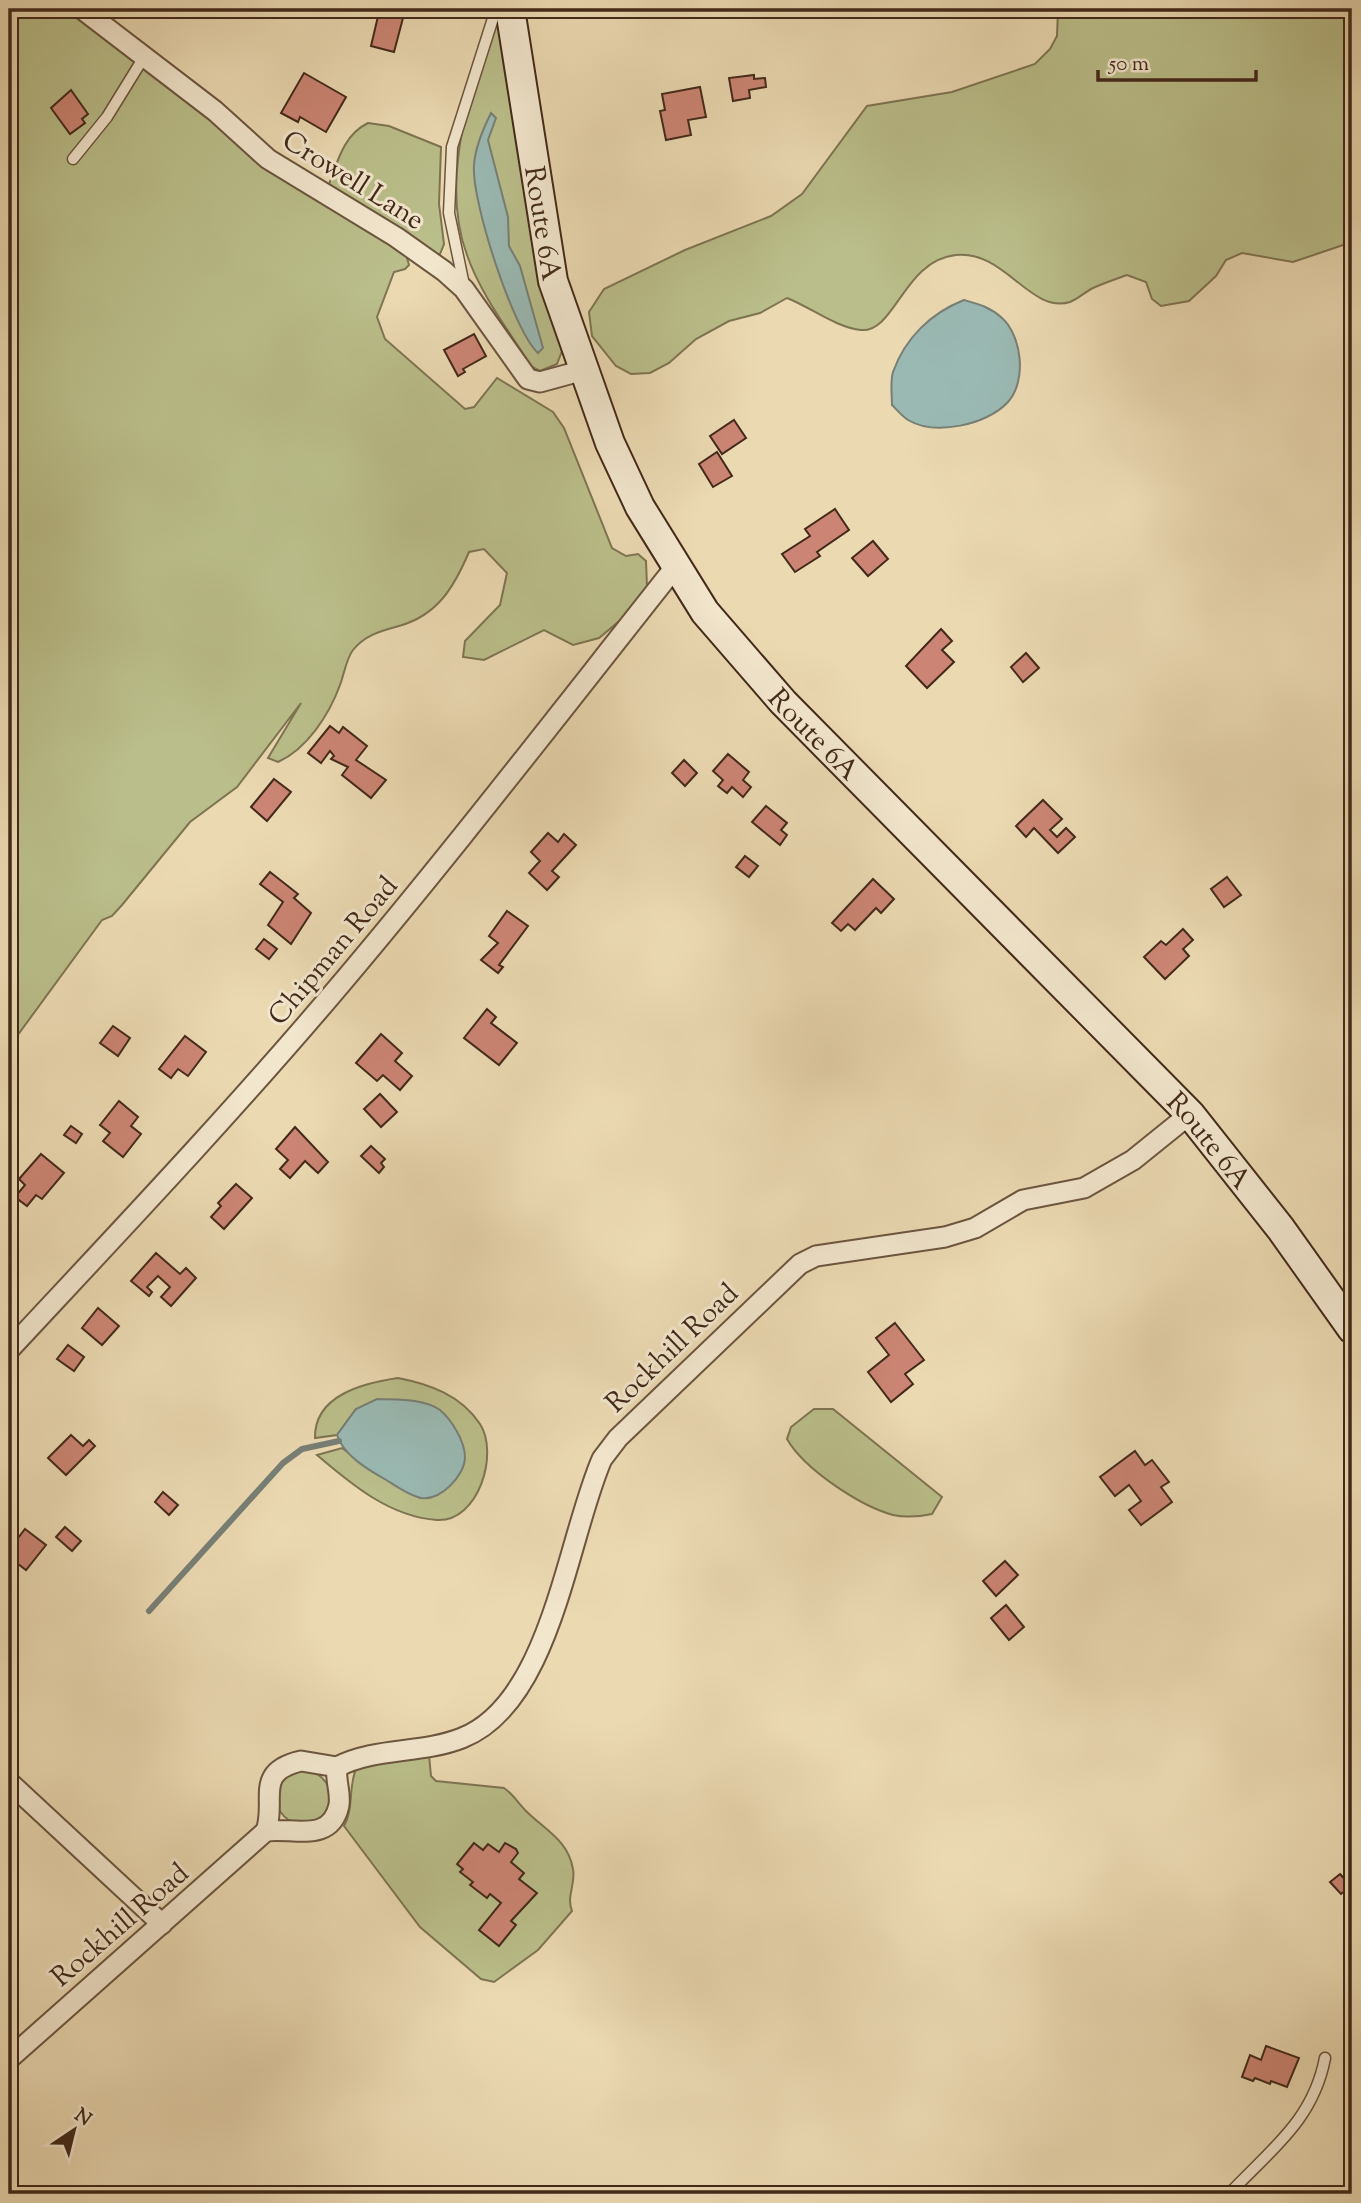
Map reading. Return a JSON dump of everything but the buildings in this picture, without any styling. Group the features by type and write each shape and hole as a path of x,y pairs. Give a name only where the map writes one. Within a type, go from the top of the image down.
{"main road":[{"name":"Route 6A","path":"510,9 553,281 610,443 640,507 705,612 783,702 1189,1114 1280,1230 1352,1329"}],"street":[{"name":"Crowell Lane","path":"82,9 215,111 268,159 396,237 464,289 528,379 540,382 584,370"},
{"name":"Chipman Road","path":"9,1350 227,1115 330,997 466,832 676,566"},
{"name":"Rockhill Road","path":"9,2059 266,1831 270,1818 267,1796 269,1786 281,1768 301,1761 337,1767 355,1759 462,1738 507,1706 524,1683 540,1650 602,1460 618,1438 800,1264 816,1256 945,1237 975,1228 1023,1200 1084,1188 1133,1160 1189,1114"},
{"path":"266,1831 280,1829 304,1834 323,1828 331,1821 339,1802 335,1781 337,1767"},
{"path":"9,1782 162,1924"}],"lane":[{"path":"464,289 449,213 452,147 496,9"},
{"path":"73,159 107,117 144,57"},
{"path":"1229,2194 1302,2117 1321,2078 1325,2058"}],"green space":[{"path":"9,9 72,9 242,146 406,254 409,265 394,272 377,317 385,339 465,409 474,407 497,378 553,412 564,428 612,548 626,556 638,554 646,561 647,587 636,607 599,638 573,645 544,630 484,660 463,657 465,641 500,605 507,573 484,549 469,552 451,588 434,607 413,621 368,637 353,650 330,708 316,730 298,749 278,762 268,758 301,703 237,787 190,822 122,905 112,916 102,920 9,1047"},
{"path":"494,9 503,9 528,216 562,351 557,364 540,371 531,366 488,298 467,255 459,225 456,194 462,131"},
{"path":"1058,9 1352,9 1352,242 1293,262 1242,253 1226,260 1216,276 1189,301 1161,306 1152,299 1146,282 1127,275 1093,288 1070,302 1056,303 1042,299 989,262 973,256 956,255 938,260 924,269 883,320 873,328 861,330 843,325 787,298 760,313 729,321 696,339 669,363 650,373 631,374 616,366 592,336 589,312 604,289 685,250 771,216 802,194 867,106 952,92 1035,64 1050,49 1057,36"},
{"path":"368,123 389,126 441,147 439,204 444,244 440,254 435,256 328,187 347,142 359,128"},
{"path":"398,1378 444,1392 464,1405 480,1424 485,1437 486,1468 474,1498 464,1510 452,1518 420,1518 387,1506 358,1488 317,1455 342,1448 378,1475 420,1498 460,1437 439,1410 414,1401 356,1409 337,1435 315,1438 317,1423 332,1401 371,1383"},
{"path":"814,1409 833,1409 942,1497 932,1514 903,1517 893,1515 865,1504 819,1474 795,1451 787,1439 791,1427"},
{"path":"429,1755 431,1776 436,1781 504,1788 561,1843 573,1869 570,1900 572,1911 538,1950 494,1982 481,1979 420,1927 344,1826 349,1813 356,1769 362,1765"},
{"path":"303,1770 322,1778 330,1797 322,1816 303,1824 284,1816 276,1797 284,1778"}],"water":[{"path":"491,113 496,118 488,140 508,217 509,246 520,266 543,348 538,353 528,340 506,293 479,206 474,165 480,138"},
{"path":"964,300 993,311 1009,326 1020,359 1018,383 1008,402 987,417 960,426 919,425 906,418 892,405 893,372 905,348 921,328 941,312"},
{"path":"377,1399 426,1403 445,1414 460,1438 465,1457 461,1472 450,1486 428,1498 411,1495 349,1454 337,1435 356,1409"}],"waterway":[{"path":"149,1611 283,1463 302,1449 339,1441"}]}
